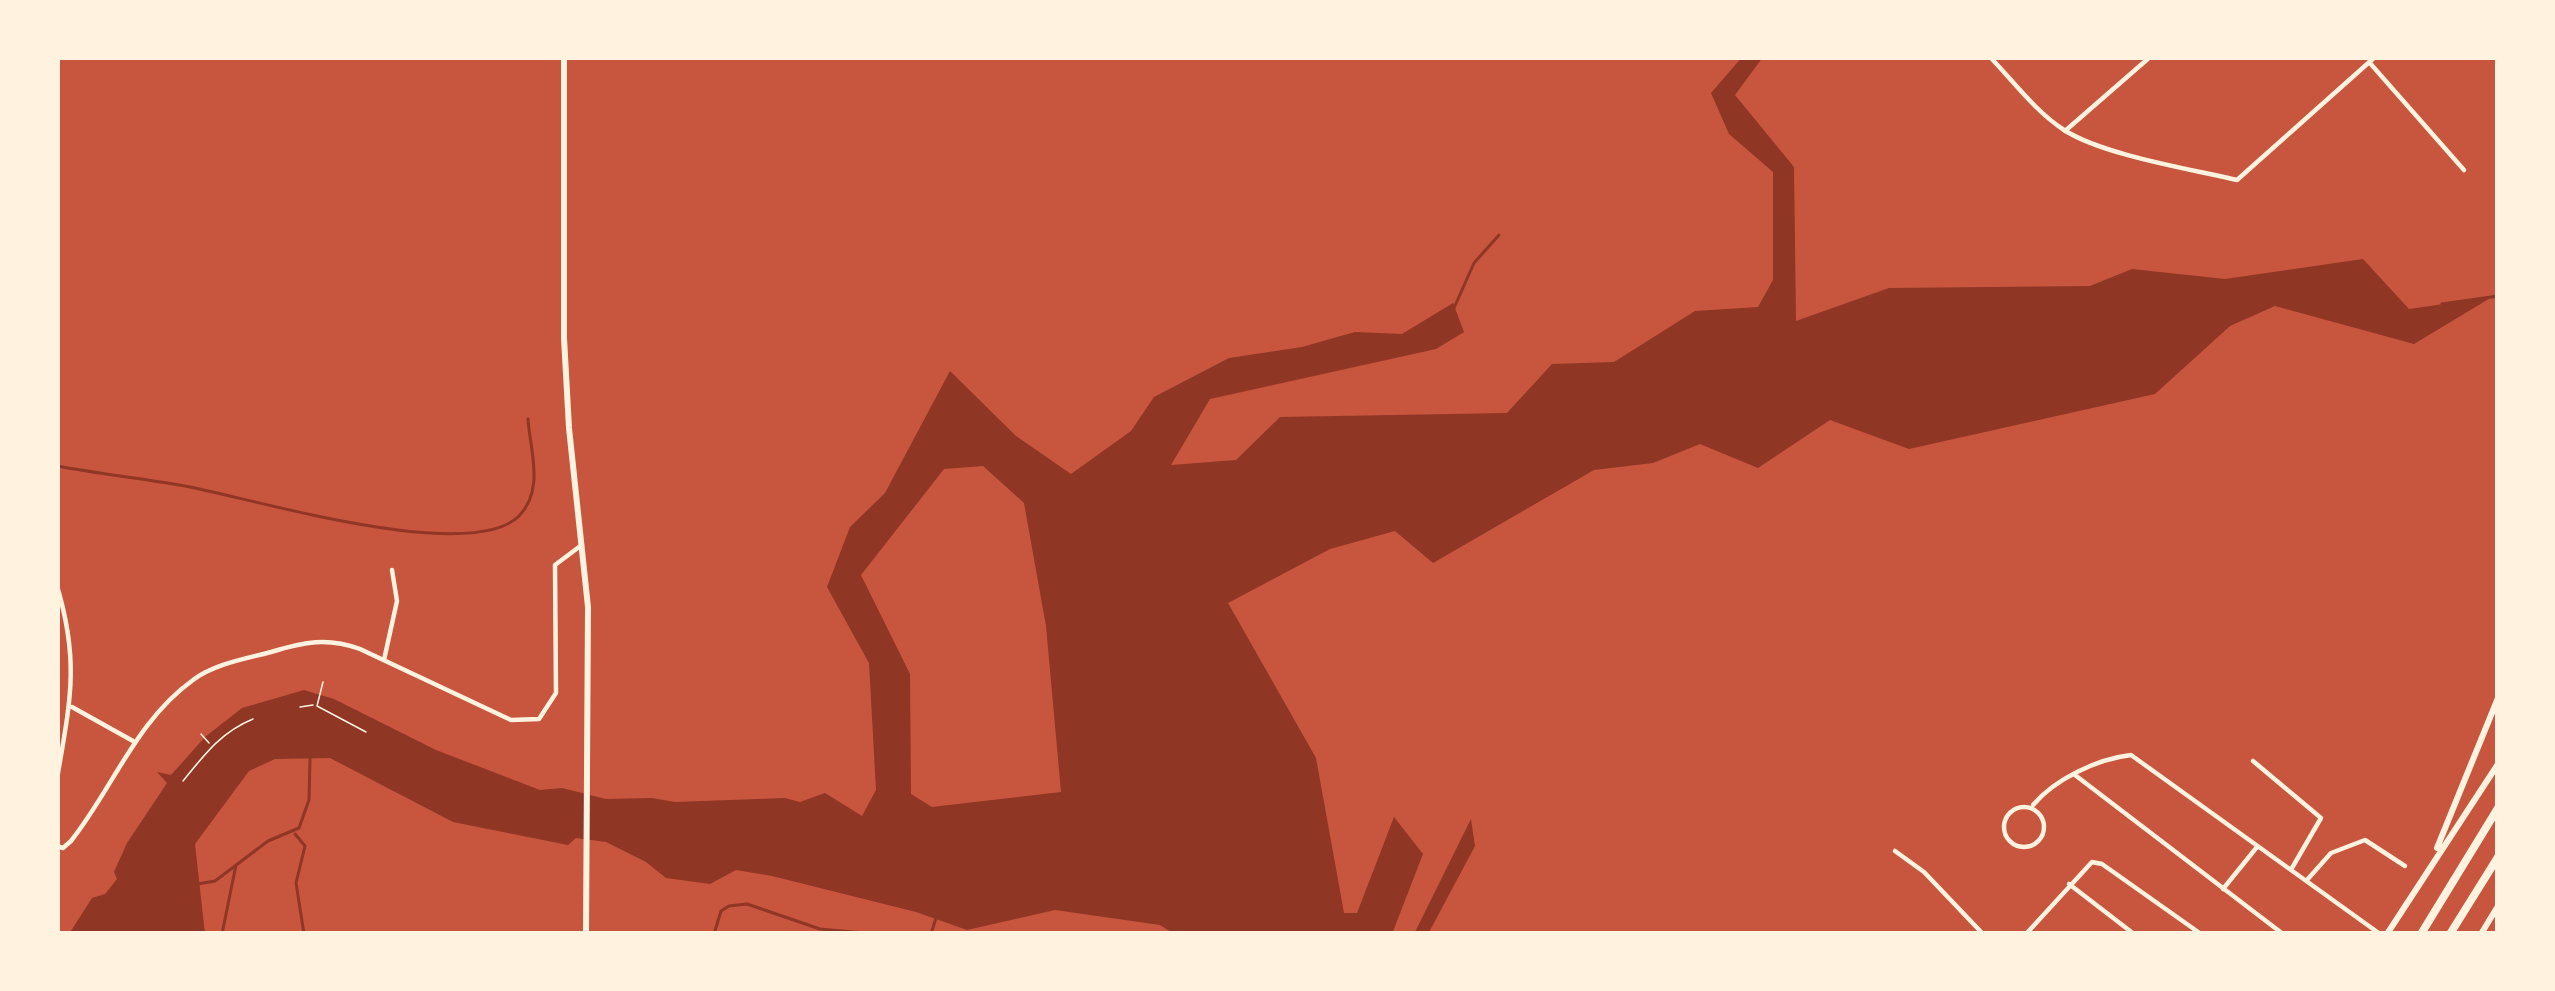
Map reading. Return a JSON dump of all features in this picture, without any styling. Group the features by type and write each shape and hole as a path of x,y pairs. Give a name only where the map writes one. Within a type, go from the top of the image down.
{"highway":[{"path":"2421,934 2498,808"},
{"path":"2450,934 2498,857"}],"main road":[{"path":"564,57 568,428 589,607 586,934"},
{"path":"2428,868 2498,698"},
{"path":"2383,934 2498,764"},
{"path":"2481,934 2498,907"}],"street":[{"path":"1990,57 2037,109 2065,130 2101,146 2236,180 2372,60 2464,170"},
{"path":"2065,130 2150,57"},
{"path":"57,847 63,848 86,823 133,741 193,680 227,664 308,641 327,640 384,660 512,721 539,718 556,693 555,565 583,544"},
{"path":"384,660 397,601 392,570"},
{"path":"57,586 74,671 72,707 57,778"},
{"path":"72,707 133,741"},
{"path":"2033,806 2045,826 2044,835 2024,848 2015,846 2003,826 2021,805 2033,806 2074,775 2110,757 2131,754 2292,868 2368,931 2383,934"},
{"path":"2252,760 2321,818 2292,868"},
{"path":"2074,775 2283,934"},
{"path":"2306,880 2331,853 2366,840 2404,866"},
{"path":"2224,889 2258,847"},
{"path":"1895,851 1924,872 1982,934"},
{"path":"2026,934 2092,862 2102,864 2201,934"},
{"path":"2069,884 2134,934"}],"path":[{"path":"317,706 323,682"},
{"path":"301,707 317,706 366,732"},
{"path":"183,781 211,746 253,719"},
{"path":"201,734 211,746"}],"shaded area":[{"path":"1742,57 1763,57 1735,95 1794,167 1796,321 1889,288 2090,286 2132,269 2225,279 2363,259 2409,309 2492,297 2414,344 2275,306 2230,326 2155,394 1909,449 1830,420 1758,468 1700,444 1653,463 1594,470 1433,563 1395,531 1330,549 1228,603 1316,758 1344,913 1357,913 1394,817 1423,854 1392,934 1174,934 1160,925 1055,910 967,930 916,912 772,876 736,870 710,884 666,878 606,842 576,838 568,845 453,822 330,758 275,759 249,771 195,844 205,934 69,934 92,898 105,894 117,879 114,872 127,843 167,783 157,772 171,775 205,737 242,708 304,690 334,699 436,750 540,790 562,788 606,799 675,802 785,798 800,802 825,793 862,816 876,790 869,663 827,587 850,527 885,493 950,371 1016,436 1071,474 1131,431 1154,397 1229,358 1302,347 1355,332 1402,334 1453,303 1464,332 1436,349 1210,399 1171,465 1236,460 1280,417 1507,413 1552,364 1614,362 1695,311 1758,307 1773,280 1773,172 1729,134 1711,93","holes":["983,466 1024,503 1046,626 1061,792 932,807 911,794 910,674 861,575 944,469"]},
{"path":"1471,819 1475,846 1428,934 1414,934"}],"waterway":[{"path":"1454,308 1474,263 1499,235"},
{"path":"2442,304 2498,296"},
{"path":"57,466 185,486 358,524 455,534 493,529 519,516 527,505 534,482 528,419"},
{"path":"198,884 215,881 268,841 299,828 309,800 310,759"},
{"path":"295,834 305,846 296,883 304,934"},
{"path":"222,934 236,865"},
{"path":"714,934 721,911 747,904 820,929 875,934"},
{"path":"931,934 936,918"}]}
